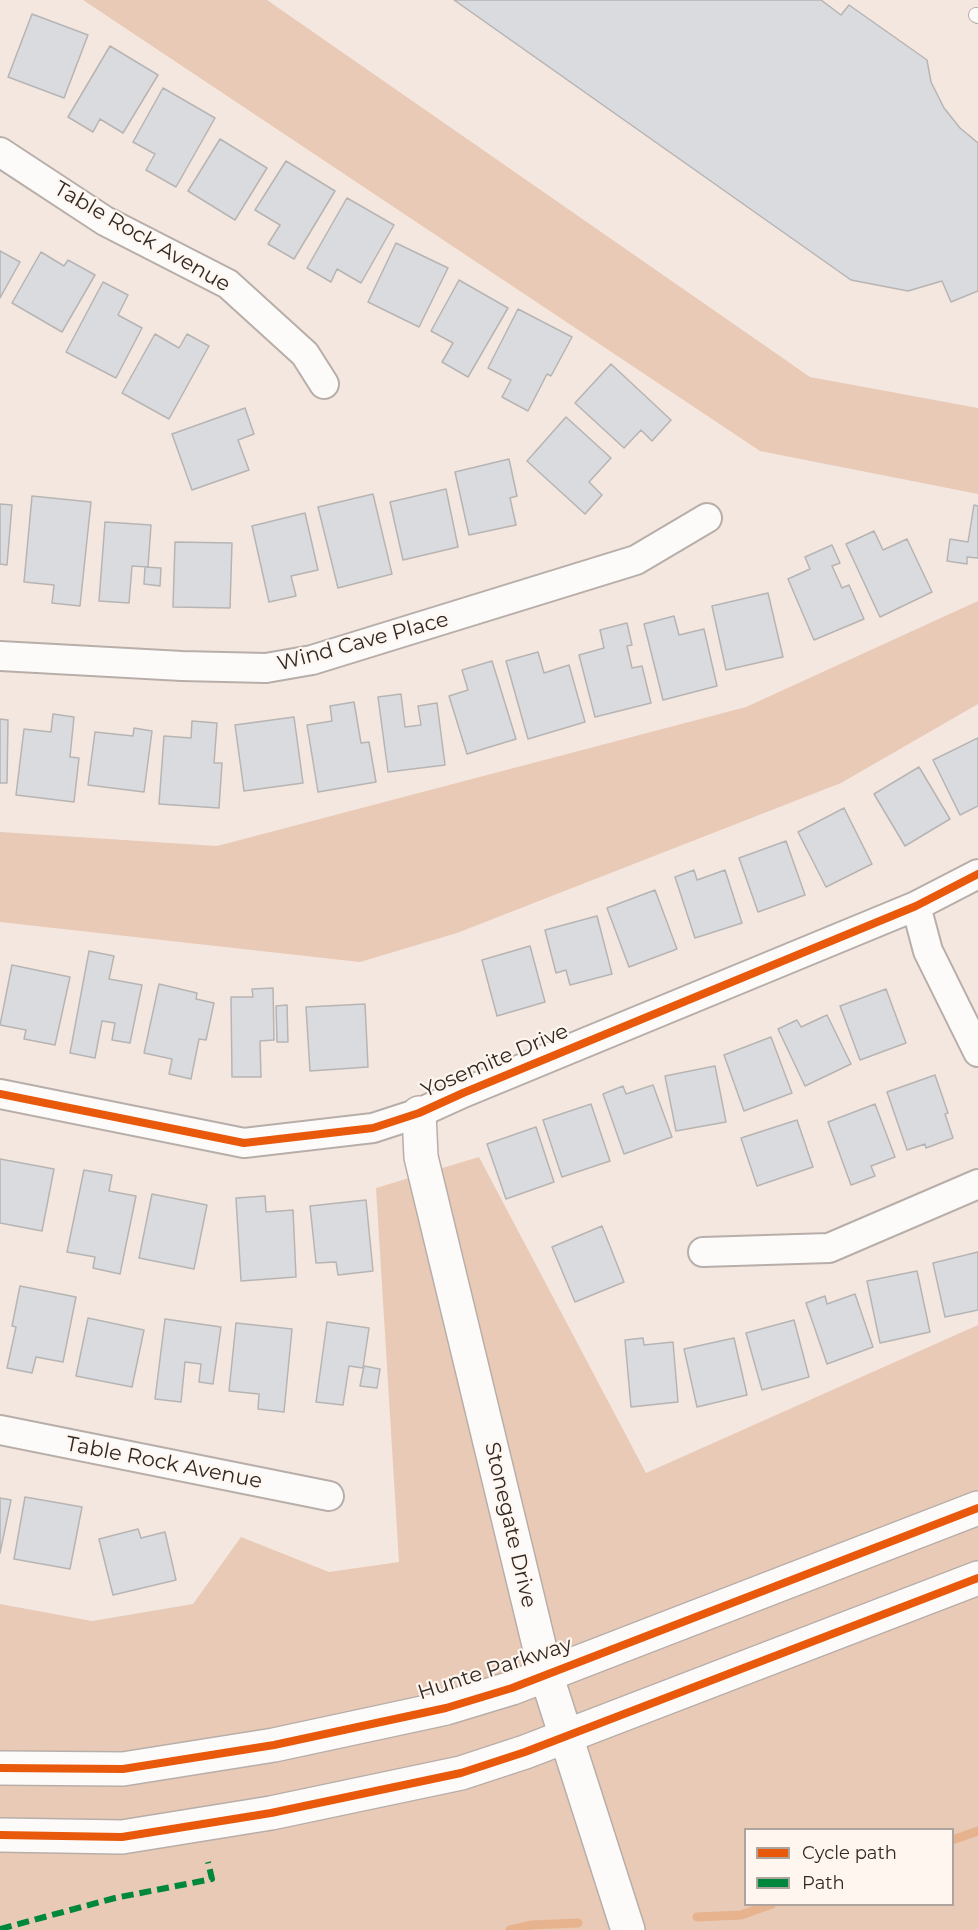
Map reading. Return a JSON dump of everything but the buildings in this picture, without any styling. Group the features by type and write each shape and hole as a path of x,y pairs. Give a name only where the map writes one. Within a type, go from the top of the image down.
{"main road":[{"name":"Stonegate Drive","path":"420,1113 421,1157 546,1674 564,1737 628,1930"},
{"name":"Hunte Parkway","path":"0,1768 123,1769 274,1745 446,1708 512,1688 978,1508"},
{"path":"0,1835 122,1837 271,1813 461,1773 525,1752 978,1578"}],"street":[{"name":"Table Rock Avenue","path":"0,152 105,221 228,284 305,354 324,384"},
{"name":"Wind Cave Place","path":"0,656 266,668 312,660 636,560 707,518"},
{"name":"Yosemite Drive","path":"0,1094 244,1143 373,1128 420,1113 463,1093 916,906 978,874"},
{"path":"916,906 928,951 978,1052"},
{"path":"703,1252 829,1248 978,1184"},
{"name":"Table Rock Avenue","path":"0,1430 328,1496"}],"shaded area":[{"path":"83,0 267,0 810,377 978,408 978,494 760,451"},
{"path":"978,601 978,704 841,783 457,933 360,962 0,922 0,832 217,846 746,707"},
{"path":"479,1157 646,1473 978,1325 978,1930 0,1930 0,1604 92,1621 193,1604 241,1537 329,1572 399,1562 376,1188"}],"waterway":[{"path":"954,1839 978,1831"},
{"path":"697,1917 741,1915 766,1906"},
{"path":"510,1930 532,1925 578,1923"}],"marked path":[{"path":"0,1929 115,1898 212,1879 208,1862"}],"cycle path":[{"path":"0,1094 244,1143 373,1128 419,1113 916,906 978,874"},
{"path":"0,1768 123,1769 274,1745 446,1708 512,1688 978,1508"},
{"path":"0,1835 122,1837 271,1813 461,1773 525,1752 978,1578"}]}
